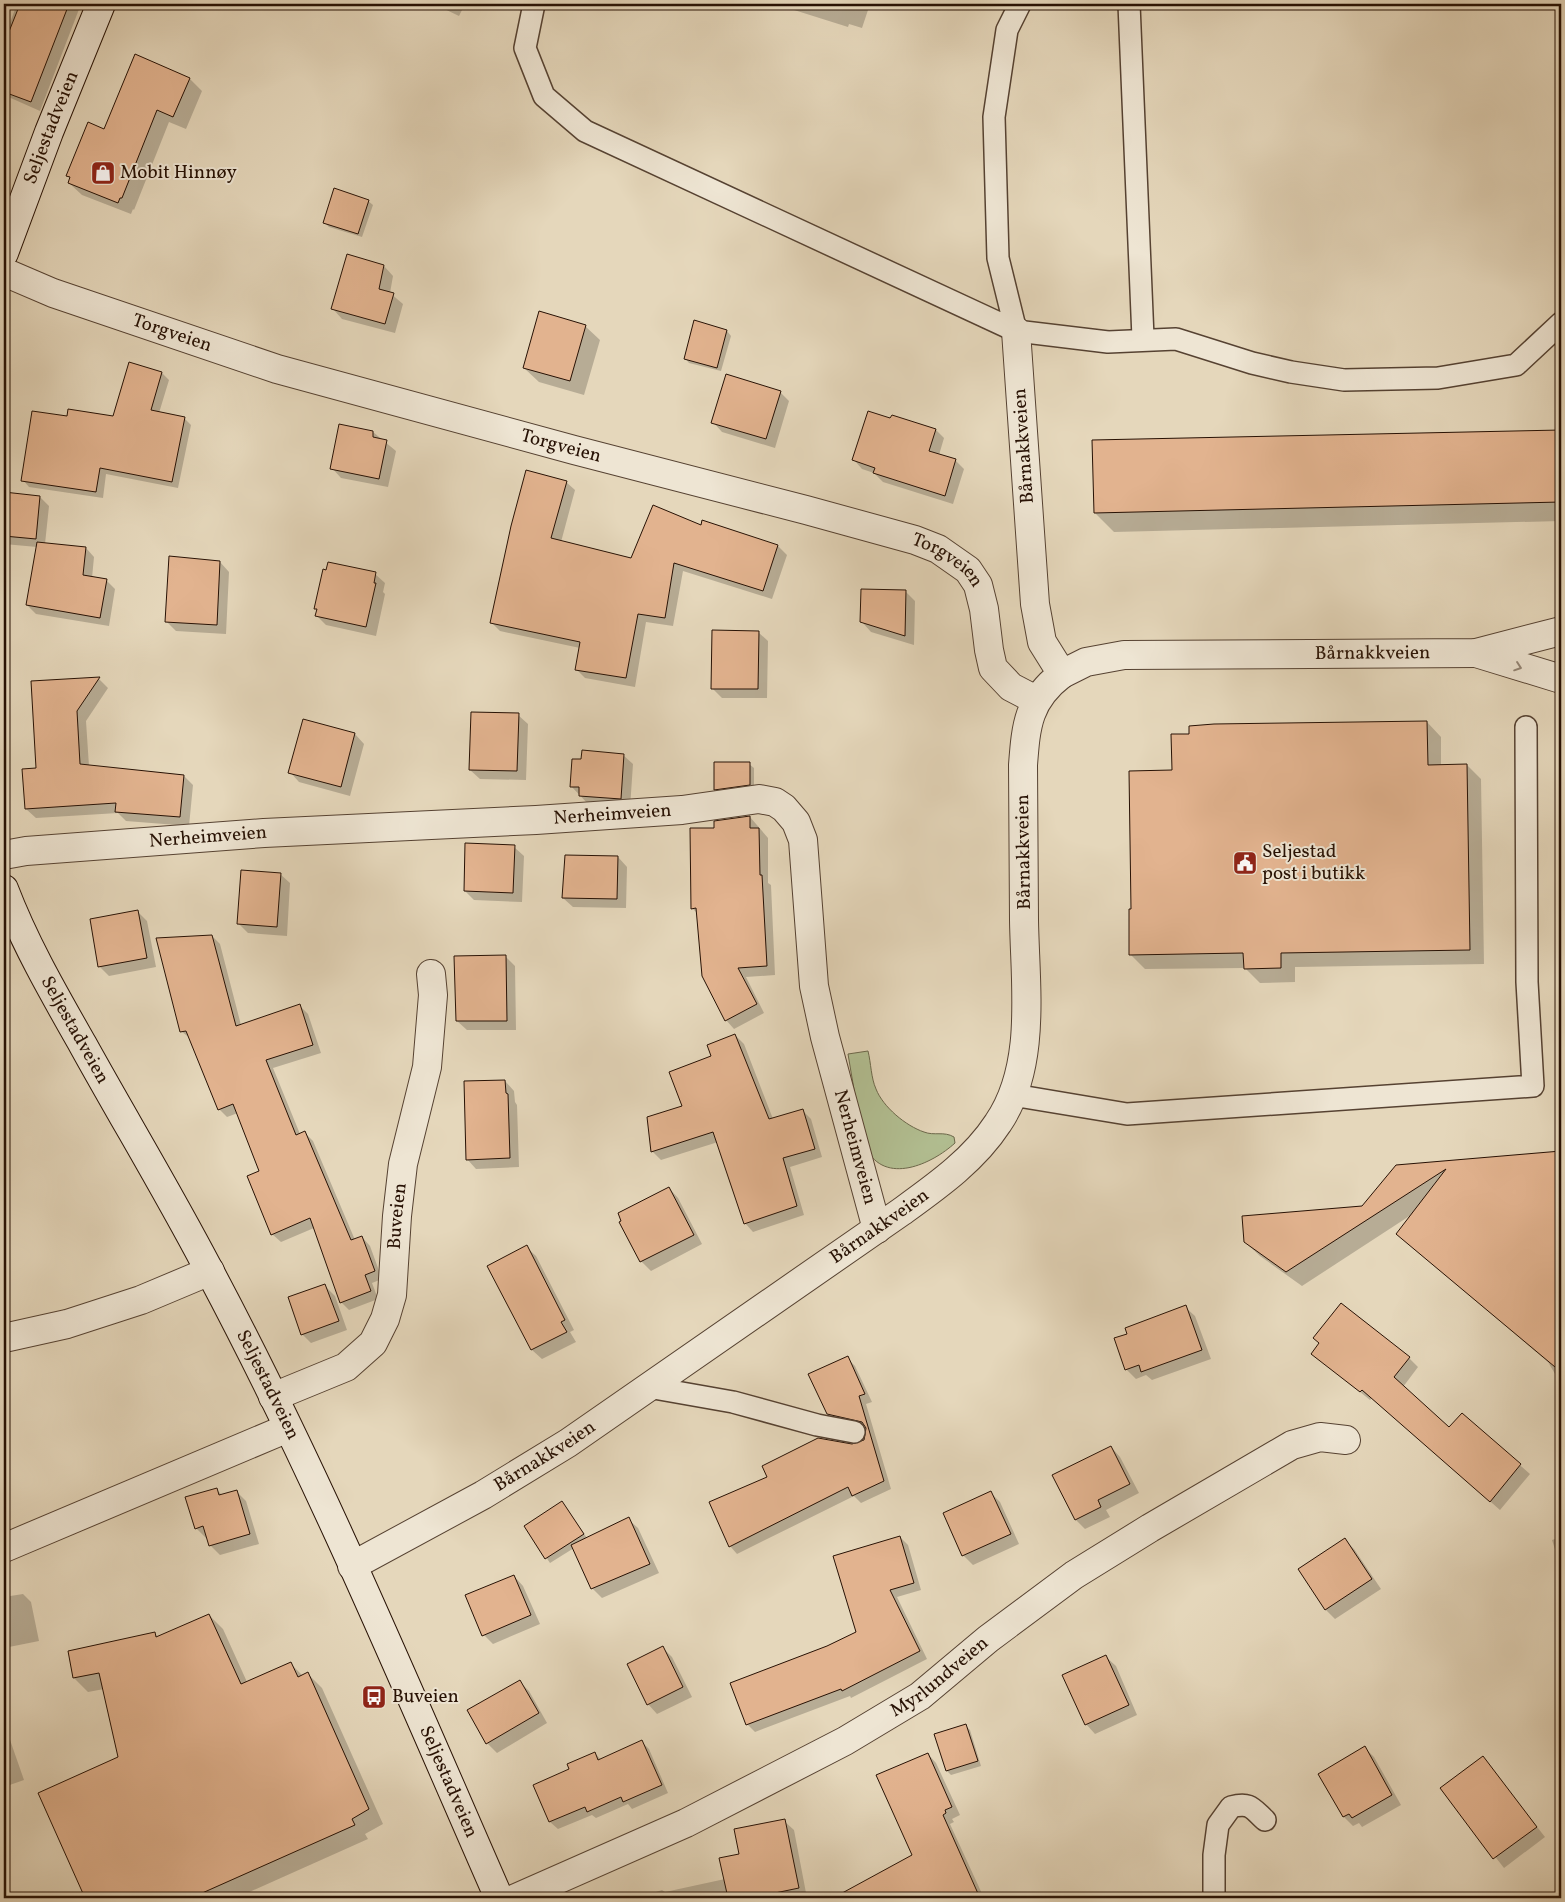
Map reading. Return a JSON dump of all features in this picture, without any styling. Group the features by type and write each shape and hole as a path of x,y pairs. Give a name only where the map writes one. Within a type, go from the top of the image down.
{"street":[{"name":"Seljestadveien","path":"4,253 10,221 49,132 101,4"},
{"name":"Torgveien","path":"4,272 53,293 277,368 574,450 806,510 915,540 938,549 968,570 978,585 984,609 993,668 1011,687 1036,700"},
{"name":"Bårnakkveien","path":"1016,331 1035,604 1042,642 1062,674"},
{"name":"Bårnakkveien","path":"352,1566 483,1495 568,1443 877,1230 951,1175 981,1146 999,1122 1013,1095 1022,1064 1025,1017 1023,765 1026,728 1036,700 1046,686 1062,674 1086,662 1124,655 1476,653 1561,631"},
{"name":"Bårnakkveien","path":"1476,653 1561,679"},
{"name":"Nerheimveien","path":"4,855 26,851 264,833 536,820 672,810 746,799 775,802 796,822 803,840 814,986 825,1037 877,1230"},
{"name":"Seljestadveien","path":"4,889 17,923 43,976 210,1271 273,1397 352,1566 499,1898"},
{"name":"Buveien","path":"273,1397 346,1367 373,1343 385,1319 392,1295 397,1216 403,1164 428,1067 433,995 431,974"},
{"path":"4,1338 66,1324 141,1300 210,1271"},
{"path":"4,1548 288,1428"},
{"name":"Myrlundveien","path":"516,1898 686,1822 845,1741 920,1696 988,1639 1074,1575 1292,1445 1320,1437 1346,1440"}],"lane":[{"path":"534,4 525,48 544,96 585,131 1016,331 1108,342 1143,338 1176,339 1252,363 1291,372 1344,380 1438,378 1516,365 1561,323"},
{"path":"1016,331 998,258 994,117 1007,30 1020,4"},
{"path":"1129,4 1143,338"},
{"path":"1013,1095 1127,1114 1533,1086 1527,982 1526,727"},
{"path":"648,1387 733,1402 816,1425 854,1432"},
{"path":"1214,1898 1214,1854 1218,1825 1231,1807 1244,1804 1250,1806 1265,1820"}],"green space":[{"path":"868,1051 874,1085 879,1096 890,1109 903,1121 917,1129 928,1133 950,1135 954,1137 955,1143 934,1158 909,1168 896,1169 874,1160 864,1143 848,1054"}],"building":[{"path":"20,4 69,4 31,102 4,92 4,44"},
{"path":"135,54 190,78 173,117 157,110 122,198 120,198 118,203 68,183 70,177 66,176 88,122 104,129"},
{"path":"334,188 369,200 358,234 323,223"},
{"path":"347,254 384,265 379,289 394,293 385,324 331,309"},
{"path":"539,311 586,325 570,381 523,368"},
{"path":"694,320 727,330 717,368 684,359"},
{"path":"129,362 162,372 151,410 185,417 172,482 100,468 96,492 21,481 32,411 67,416 68,409 113,416"},
{"path":"726,374 781,391 766,439 711,423"},
{"path":"868,411 890,418 892,415 936,429 929,451 956,459 945,496 873,473 875,468 852,460"},
{"path":"339,424 373,431 373,437 387,440 379,479 330,469"},
{"path":"1561,430 1561,502 1094,513 1092,440"},
{"path":"526,470 567,481 551,538 631,558 653,505 701,525 702,520 778,545 763,591 674,563 665,618 638,614 626,678 575,670 580,642 490,623 511,526"},
{"path":"4,492 40,496 36,539 4,536"},
{"path":"37,542 86,547 83,575 107,579 100,618 26,605"},
{"path":"169,556 220,561 217,625 165,622"},
{"path":"328,562 376,572 374,583 376,583 366,627 315,616 317,609 314,609 323,569 326,570"},
{"path":"861,589 906,590 905,636 860,622"},
{"path":"712,630 759,631 758,689 711,689"},
{"path":"100,677 77,711 80,764 184,775 180,817 115,812 116,803 25,809 22,769 36,768 31,681"},
{"path":"471,712 519,713 517,771 469,770"},
{"path":"303,719 355,733 341,787 288,773"},
{"path":"1427,721 1428,765 1467,764 1470,950 1281,953 1281,968 1244,969 1243,953 1129,955 1129,909 1131,909 1129,771 1172,770 1171,734 1189,734 1189,726 1214,724"},
{"path":"582,750 624,754 621,799 579,796 579,787 570,787 572,759 581,759"},
{"path":"714,762 750,762 750,785 714,790"},
{"path":"750,816 750,828 759,828 760,875 762,875 767,966 738,968 757,1004 725,1021 702,976 696,908 691,909 690,828 714,828 714,821"},
{"path":"465,843 515,845 513,893 464,891"},
{"path":"565,855 618,856 617,899 562,898"},
{"path":"241,870 281,873 277,927 237,924"},
{"path":"138,910 147,958 98,967 90,919"},
{"path":"212,935 236,1026 300,1004 313,1045 266,1060 296,1135 305,1131 351,1240 362,1236 375,1271 365,1275 371,1291 340,1303 310,1218 271,1235 247,1176 259,1171 233,1104 218,1110 186,1031 180,1032 156,938"},
{"path":"506,955 507,1021 456,1021 454,956"},
{"path":"735,1034 769,1119 803,1109 815,1149 783,1158 797,1206 744,1224 713,1132 651,1152 647,1117 682,1106 669,1072 711,1056 707,1045"},
{"path":"505,1080 506,1093 508,1094 510,1158 466,1160 464,1081"},
{"path":"1561,1151 1561,1372 1396,1234 1446,1169 1286,1272 1244,1242 1242,1216 1362,1206 1396,1165"},
{"path":"669,1187 694,1235 640,1262 619,1222 621,1221 618,1213"},
{"path":"527,1245 565,1320 561,1322 567,1332 531,1350 487,1266"},
{"path":"325,1284 339,1321 301,1335 288,1297"},
{"path":"1341,1303 1410,1357 1394,1377 1449,1427 1462,1413 1521,1464 1490,1502 1362,1390 1360,1392 1311,1354 1319,1343 1313,1338"},
{"path":"1186,1305 1202,1350 1141,1372 1139,1365 1125,1370 1114,1338 1127,1334 1125,1328"},
{"path":"848,1356 865,1394 859,1396 884,1481 852,1496 848,1487 729,1547 709,1502 767,1477 762,1466 818,1438 852,1444 864,1440 866,1428 862,1422 827,1414 808,1374"},
{"path":"1111,1446 1130,1484 1098,1500 1101,1507 1075,1520 1052,1475"},
{"path":"217,1488 219,1495 237,1490 250,1534 209,1546 203,1526 195,1529 185,1497"},
{"path":"991,1491 1011,1534 962,1556 943,1513"},
{"path":"562,1501 584,1534 545,1559 524,1526"},
{"path":"629,1517 650,1564 591,1589 571,1545"},
{"path":"900,1536 914,1583 890,1590 920,1651 842,1691 841,1689 746,1725 730,1683 827,1646 856,1632 833,1556"},
{"path":"1345,1538 1372,1579 1325,1610 1298,1569"},
{"path":"514,1575 531,1615 482,1636 465,1595"},
{"path":"209,1614 241,1684 291,1662 298,1677 308,1672 369,1809 352,1819 355,1825 191,1898 85,1898 38,1793 118,1757 99,1673 73,1678 68,1651 155,1632 156,1637"},
{"path":"663,1646 683,1687 647,1705 627,1664"},
{"path":"1106,1655 1129,1705 1085,1725 1062,1675"},
{"path":"520,1680 539,1713 486,1744 467,1710"},
{"path":"966,1724 978,1761 946,1771 934,1734"},
{"path":"642,1740 662,1785 623,1802 621,1797 587,1812 585,1807 549,1822 533,1785 569,1769 567,1764 595,1752 598,1760"},
{"path":"1365,1746 1392,1795 1352,1818 1349,1814 1343,1817 1318,1774"},
{"path":"928,1753 952,1807 945,1810 946,1813 943,1815 980,1898 833,1898 912,1855 876,1775"},
{"path":"1483,1756 1537,1827 1493,1859 1440,1788"},
{"path":"785,1819 799,1888 751,1898 728,1898 719,1858 739,1854 734,1829"}],"place":[{"name":"Mobit Hinnøy","path":"103,173"},
{"name":"Seljestad post i butikk","path":"1245,863"},
{"name":"Buveien","path":"374,1697"}]}
